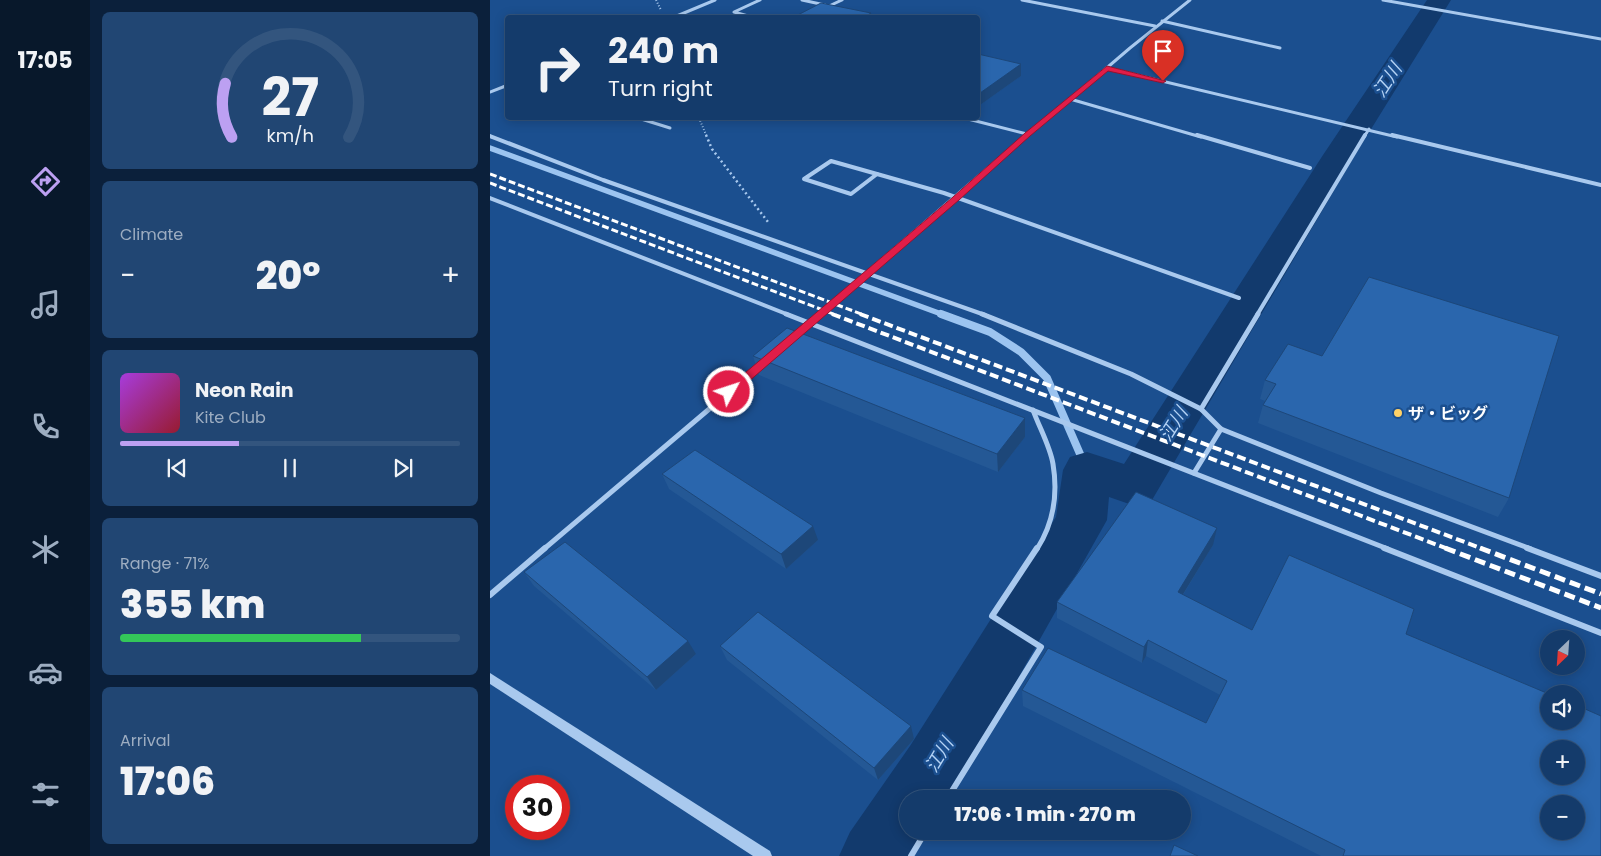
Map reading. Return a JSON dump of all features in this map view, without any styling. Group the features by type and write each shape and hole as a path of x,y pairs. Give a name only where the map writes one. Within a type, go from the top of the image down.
{"street":[{"path":"679,15 715,0"},
{"path":"744,15 734,12 760,0"},
{"path":"802,0 830,6"},
{"path":"822,10 842,0"},
{"path":"1022,0 1155,26"},
{"path":"789,341 956,198 1027,134 1155,26 1190,0"},
{"path":"1383,0 1601,39"},
{"path":"1162,21 1280,48"},
{"path":"1107,68 1601,185"},
{"path":"490,92 505,86"},
{"path":"1070,99 1310,168"},
{"path":"644,120 670,128"},
{"path":"972,120 1027,134"},
{"path":"1201,409 1368,129"},
{"path":"490,136 603,180 1010,324 1131,374 1201,409 1221,429 1381,493 1601,576"},
{"path":"877,174 851,194 804,179 831,161 877,174 944,193 1239,298"},
{"path":"490,198 808,324 1194,472 1601,633"},
{"path":"490,595 767,360"},
{"path":"953,790 1041,647 992,616 1045,537 1055,502 1053,463 1032,410"},
{"path":"1194,472 1221,429"},
{"path":"490,678 765,856"},
{"path":"911,856 921,840"}],"path":[{"path":"700,120 712,149 770,223"}],"building":[{"path":"821,3 871,13 867,15 798,15"},
{"path":"980,54 1021,64 980,93"},
{"name":"ザ・ビッグ","path":"1369,277 1559,336 1509,498 1263,405 1276,384 1265,380 1288,344 1322,356"},
{"path":"787,328 1025,418 997,454 753,356"},
{"path":"695,450 813,526 781,554 662,474"},
{"path":"1136,492 1217,528 1178,592 1252,630 1289,555 1414,609 1406,634 1540,690 1540,730 1585,730 1585,709 1601,716 1601,856 1343,856 1345,850 1022,690 1048,648 1206,723 1227,681 1148,640 1144,647 1057,602"},
{"path":"565,542 688,641 647,677 524,572"},
{"path":"758,612 911,726 874,768 720,646"},
{"path":"1174,845 1198,856 1170,856"}],"waterway":[{"name":"江川","path":"918,790 1081,520 1087,470 1135,487 1339,155 1439,0"},
{"path":"490,148 944,315"},
{"path":"941,314 990,332 1021,352 1047,378 1087,470"},
{"name":"江川","path":"874,856 899,819"}],"railway":[{"path":"490,174 864,315"},
{"path":"490,183 836,315"},
{"path":"832,314 1448,549"},
{"path":"860,314 1483,549"},
{"path":"1445,548 1601,608"},
{"path":"1480,548 1601,594"}],"place":[{"name":"ザ・ビッグ","path":"1398,413"}],"route":[{"path":"729,392 956,198 1027,134 1107,68 1163,81"}]}
